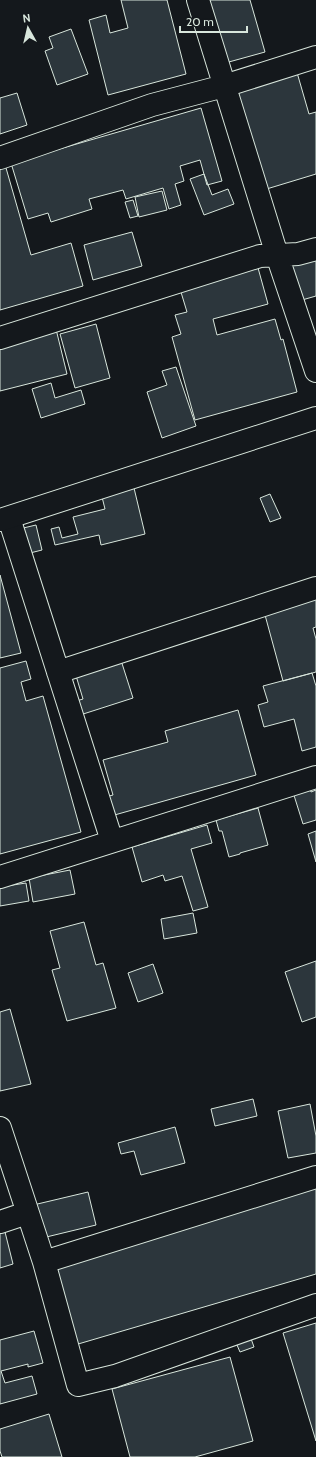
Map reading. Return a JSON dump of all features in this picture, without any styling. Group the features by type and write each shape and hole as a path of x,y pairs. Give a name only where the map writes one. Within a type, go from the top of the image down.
{"street":[{"path":"198,0 277,255 316,371"},
{"path":"0,158 152,105 224,86 316,56"},
{"path":"0,338 260,256 298,254 316,249"},
{"path":"112,841 58,672 4,519 316,418"},
{"path":"58,672 316,588"},
{"path":"0,877 316,777"},
{"path":"0,1128 44,1262 78,1385 115,1376 316,1305"},
{"path":"44,1262 316,1177"},
{"path":"0,1222 28,1213"}],"building":[{"path":"121,0 167,0 186,74 108,95 89,20 106,15 110,33 128,28"},
{"path":"200,0 250,0 265,52 218,65"},
{"path":"71,29 88,74 57,85 45,51 53,48 49,37"},
{"path":"296,69 309,114 316,112 316,174 260,191 229,89"},
{"path":"17,93 27,125 0,134 0,98"},
{"path":"201,108 222,181 207,185 200,160 180,166 184,181 175,184 181,205 169,209 163,188 126,199 123,190 89,199 92,209 51,222 48,213 28,219 11,163"},
{"path":"4,161 31,255 71,243 83,286 0,310 0,163"},
{"path":"204,174 212,195 228,189 234,204 204,215 190,179"},
{"path":"162,191 167,210 139,217 135,197"},
{"path":"133,200 138,216 130,218 125,202"},
{"path":"132,232 142,266 93,280 84,245"},
{"path":"316,248 316,296 295,302 282,258"},
{"path":"255,257 268,304 213,319 217,335 275,319 281,340 283,339 297,392 195,420 172,337 181,334 175,315 187,312 177,279"},
{"path":"96,324 110,378 75,388 60,334"},
{"path":"55,325 67,374 0,391 0,339"},
{"path":"176,367 196,426 162,438 147,392 167,385 162,371"},
{"path":"51,383 55,398 81,390 85,404 41,418 32,389"},
{"path":"134,488 145,534 101,545 99,535 55,545 51,529 59,527 62,538 78,534 73,517 105,509 102,497"},
{"path":"270,494 281,518 270,522 260,498"},
{"path":"36,525 42,550 26,554 19,529"},
{"path":"0,575 21,653 0,658"},
{"path":"316,589 316,627 313,628 316,639 316,672 283,681 262,604"},
{"path":"119,654 133,698 77,716 73,702 83,699 74,669"},
{"path":"26,661 31,679 21,682 26,701 43,696 81,832 0,854 0,668"},
{"path":"312,673 316,686 316,747 302,751 294,719 264,727 258,705 268,702 263,686"},
{"path":"238,710 256,775 111,816 105,797 113,795 103,760 168,742 165,731"},
{"path":"308,784 311,792 316,790 316,820 303,824 292,789"},
{"path":"258,808 268,845 229,857 222,831 219,831 216,820"},
{"path":"207,825 212,843 191,849 208,907 193,911 182,876 165,881 163,875 142,882 132,847"},
{"path":"316,831 316,862 308,834"},
{"path":"70,870 75,894 33,902 29,878"},
{"path":"26,883 29,901 0,906 0,887"},
{"path":"193,913 197,933 164,939 161,919"},
{"path":"84,922 96,965 103,963 116,1008 67,1021 52,970 60,968 50,931"},
{"path":"316,961 316,1017 302,1022 285,972"},
{"path":"153,964 163,993 138,1002 128,973"},
{"path":"10,1009 31,1084 0,1091 0,1012"},
{"path":"253,1099 257,1116 215,1126 211,1109"},
{"path":"310,1104 316,1136 316,1153 288,1158 278,1111"},
{"path":"175,1127 185,1163 141,1175 134,1151 121,1154 118,1143"},
{"path":"316,1185 316,1274 68,1347 44,1265"},
{"path":"88,1192 96,1225 38,1239 29,1206"},
{"path":"4,1228 13,1264 0,1268 0,1229"},
{"path":"316,1323 316,1441 283,1333"},
{"path":"34,1331 43,1363 28,1367 28,1364 1,1371 5,1383 32,1376 37,1394 0,1404 0,1340"},
{"path":"249,1333 254,1347 240,1352 234,1338"},
{"path":"230,1357 253,1441 195,1457 130,1457 112,1389"},
{"path":"49,1414 62,1457 2,1457 0,1451 0,1429"}]}
